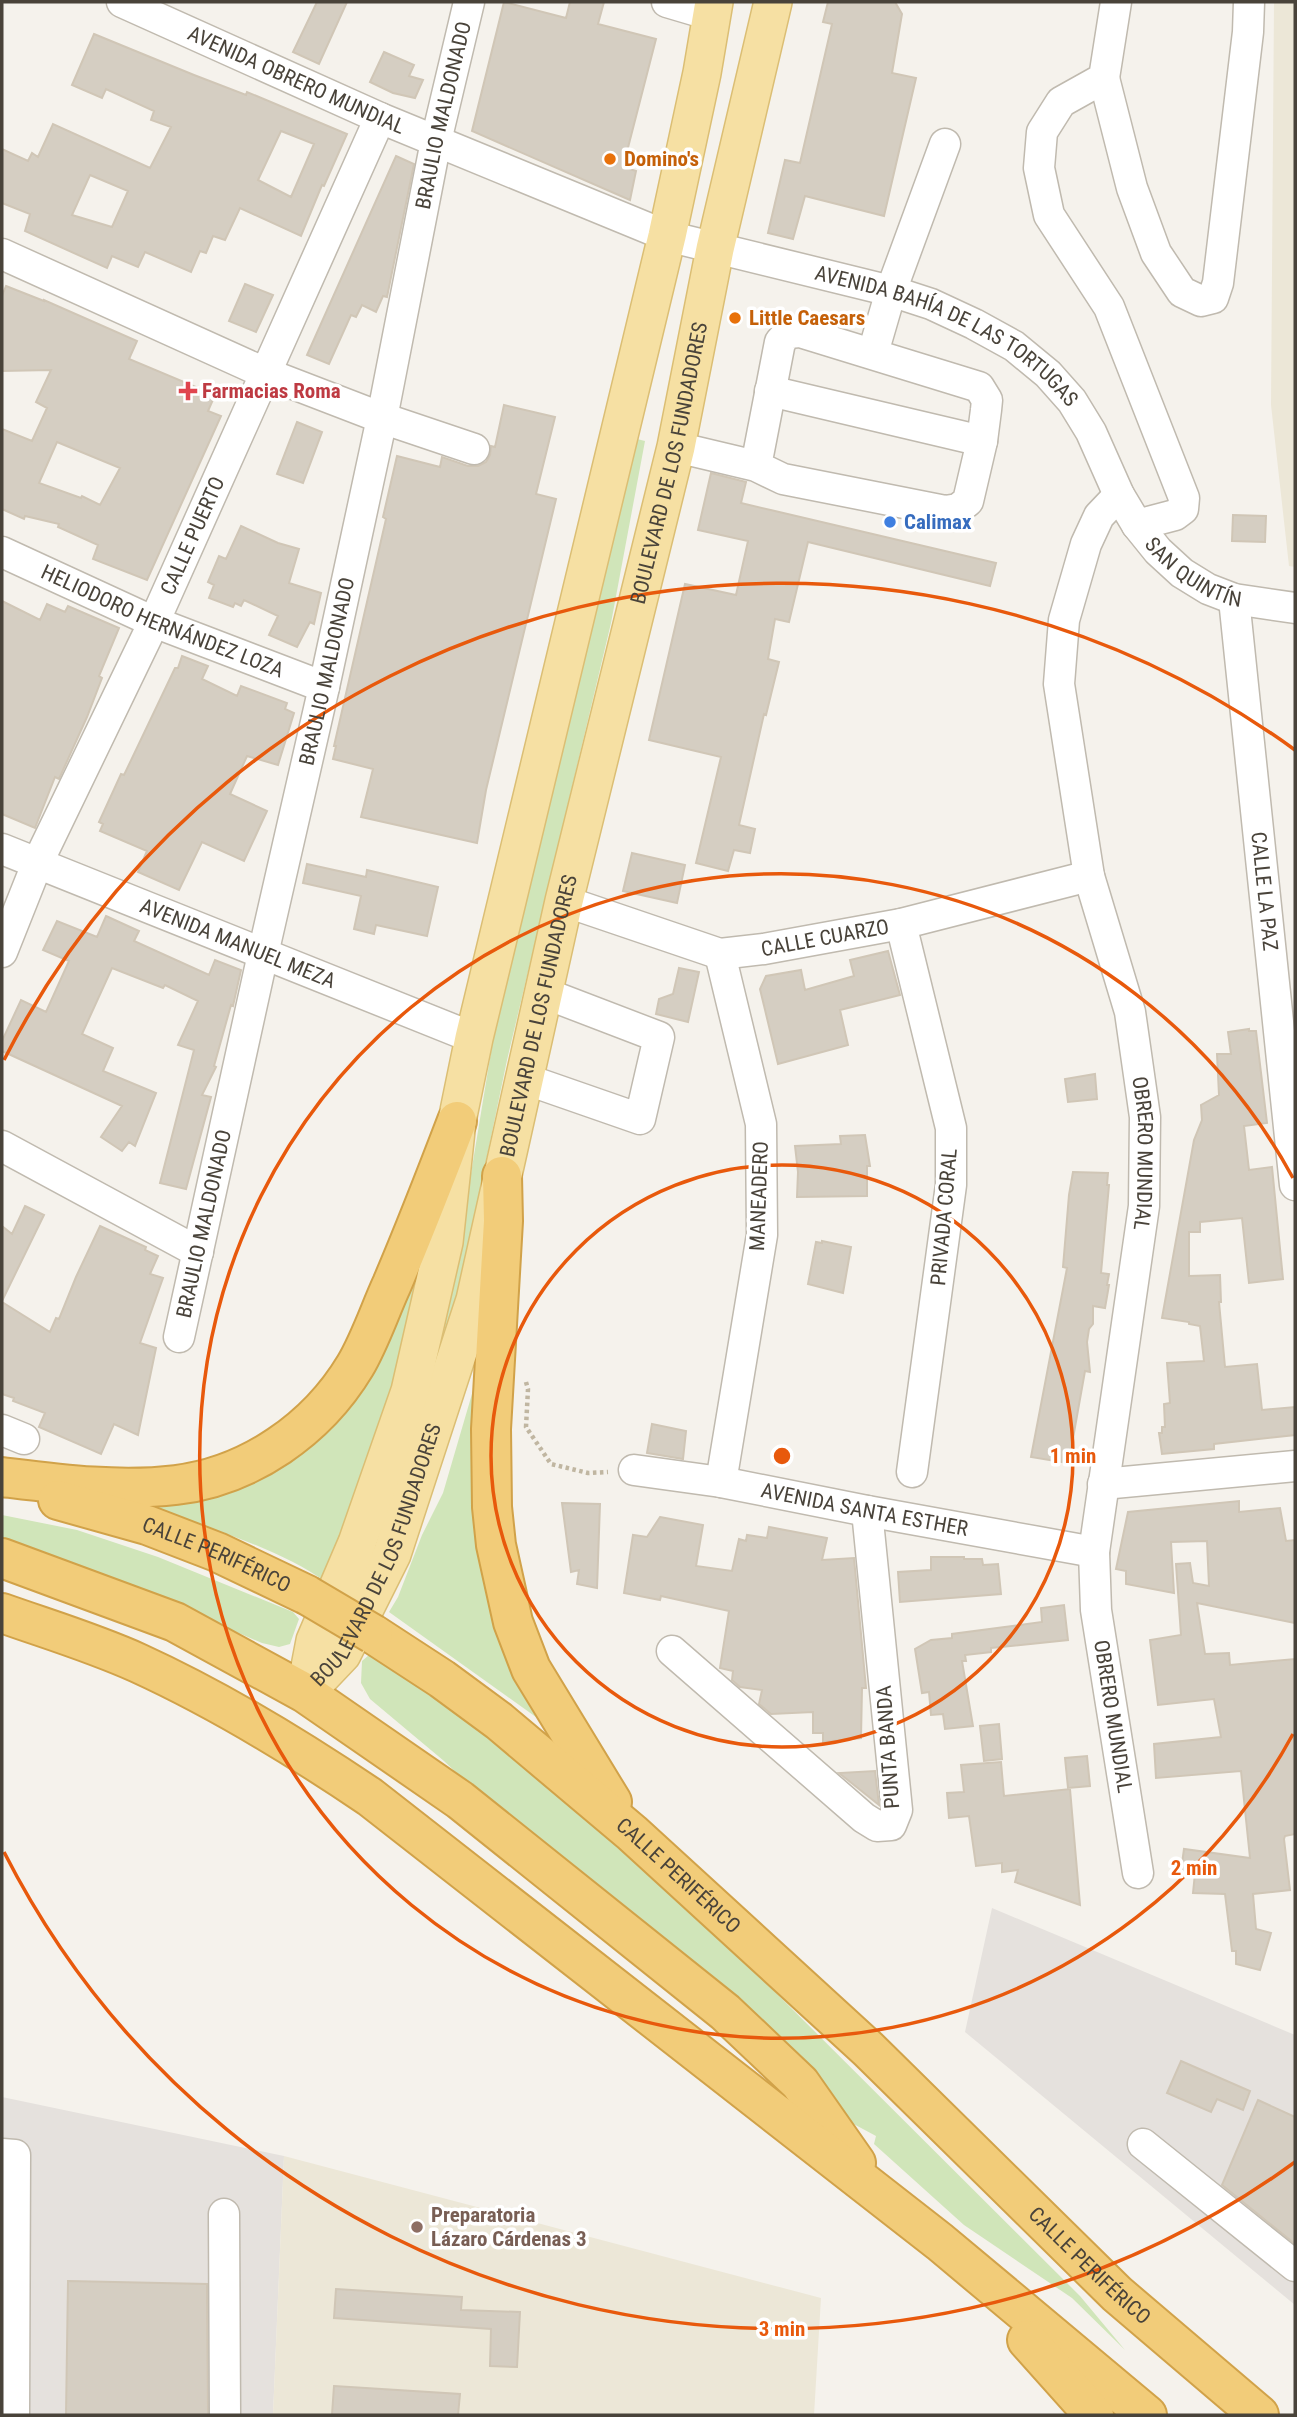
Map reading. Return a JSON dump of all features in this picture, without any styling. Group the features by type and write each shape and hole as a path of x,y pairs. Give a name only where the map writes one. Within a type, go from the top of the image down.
{"highway":[{"path":"2,1477 130,1489 178,1485 217,1476 259,1460 297,1432 328,1404 356,1365 412,1239 457,1121"},
{"path":"502,1176 491,1429 492,1507 496,1545 513,1622 531,1669 632,1833"},
{"name":"CALLE PERIFÉRICO","path":"2,1486 147,1525 217,1552 307,1595 373,1634 442,1679 499,1721 632,1833 868,2049 1117,2294 1259,2415"},
{"path":"2,1558 175,1622 305,1693 460,1800 725,2012 800,2083 880,2197"},
{"path":"2,1613 136,1662 230,1709 370,1797 940,2242 1147,2415"},
{"path":"940,2242 1094,2415"}],"main road":[{"name":"BOULEVARD DE LOS FUNDADORES","path":"305,1693 342,1654 392,1554 475,1300 564,901 676,447 715,249 773,2"},
{"name":"BOULEVARD DE LOS FUNDADORES","path":"305,1693 314,1641 357,1543 410,1391 444,1242 457,1121 474,1038 667,236 713,8"}],"street":[{"name":"AVENIDA OBRERO MUNDIAL","path":"122,2 380,118 667,236"},
{"name":"BRAULIO MALDONADO","path":"180,1337 382,418 436,141 470,2"},
{"path":"667,2 713,8"},
{"path":"1116,2 1104,78 1132,188 1156,253 1182,292 1201,301 1213,298 1218,283 1248,32 1249,2"},
{"path":"1104,78 1061,102 1042,132 1039,168 1049,215 1109,307 1184,498 1183,509 1175,515 1137,525"},
{"name":"CALLE PUERTO","path":"2,951 37,864 153,622 380,118"},
{"path":"873,353 891,290 945,144"},
{"name":"AVENIDA BAHÍA DE LAS TORTUGAS","path":"667,236 891,290 932,304 1014,346 1048,374 1072,401 1091,432 1119,495"},
{"path":"2,254 265,373 382,418 474,449"},
{"path":"676,447 756,466 783,479 946,511 958,509 968,501 982,441 986,400 979,387 800,332 788,333 780,342 756,466"},
{"path":"771,391 982,441"},
{"name":"SAN QUINTÍN","path":"1119,495 1137,525 1158,551 1182,573 1208,589 1234,599 1295,608"},
{"name":"OBRERO MUNDIAL","path":"1119,495 1099,516 1086,544 1064,620 1059,684 1089,876 1130,1012 1145,1117 1144,1206 1094,1552 1096,1610 1138,1873"},
{"name":"HELIODORO HERNÁNDEZ LOZA","path":"2,552 153,622 324,687"},
{"name":"CALLE LA PAZ","path":"1234,599 1295,1185"},
{"name":"AVENIDA MANUEL MEZA","path":"2,849 474,1038"},
{"name":"CALLE CUARZO","path":"564,901 720,954 764,949 901,924 1089,876"},
{"name":"PRIVADA CORAL","path":"901,924 951,1128 951,1185 947,1221 912,1472"},
{"name":"MANEADERO","path":"720,954 761,1124 762,1235 721,1482"},
{"path":"525,1079 640,1119 659,1037 544,993"},
{"path":"2,1146 198,1252"},
{"path":"1103,1484 1295,1466"},
{"name":"AVENIDA SANTA ESTHER","path":"634,1470 721,1482 1094,1552"},
{"name":"PUNTA BANDA","path":"672,1651 864,1818 877,1826 891,1825 897,1810 867,1511"},
{"path":"1143,2144 1295,2266"},
{"path":"2,2154 15,2155 14,2415"},
{"path":"224,2214 225,2415"}],"path":[{"path":"495,1360 521,1365 528,1389 526,1427 551,1464 588,1473 634,1470"}],"shaded area":[{"path":"1274,2 1295,2 1295,567 1289,566 1271,405"},
{"path":"992,1908 1295,2035 1295,2305 965,2032"},
{"path":"2,2097 284,2156 273,2415 2,2415"},
{"name":"Preparatoria Lázaro Cárdenas 3","path":"284,2156 821,2298 814,2415 273,2415"}],"green space":[{"path":"637,439 645,441 611,623 507,1060 463,1272 437,1380 430,1374 463,1222 492,1046"},
{"path":"417,1282 418,1312 326,1582 262,1548 214,1529 145,1508 183,1503 249,1483 407,1287"},
{"path":"479,1370 477,1417 554,1730 389,1612 443,1493"},
{"path":"2,1515 77,1530 158,1557 293,1612 299,1619 290,1644 279,1647 262,1643 124,1583 2,1541"},
{"path":"369,1655 502,1737 749,1966 1080,2296 1125,2350 1072,2298 964,2225 874,2144 876,2136 848,2121 783,2042 674,1946 596,1883 496,1810 444,1761 370,1699 361,1683 362,1661"}],"building":[{"path":"317,2 347,2 319,64 293,52"},
{"path":"504,2 566,18 570,2 604,2 598,24 656,39 623,167 636,171 630,200 472,131"},
{"path":"828,2 895,2 902,14 892,73 916,78 884,216 805,196 793,239 768,233 785,160 800,163 832,24 823,22"},
{"path":"94,34 246,95 247,92 347,134 301,236 240,208 225,240 213,236 206,253 200,251 191,272 145,252 138,267 112,256 107,268 25,231 30,214 2,203 2,149 28,161 32,153 38,157 53,124 150,168 171,127 151,120 154,111 106,89 102,98 72,85","holes":["281,131 314,144 291,197 258,180","90,175 128,191 112,227 72,215"]},
{"path":"384,52 414,65 409,76 423,80 415,98 393,93 370,82"},
{"path":"396,156 414,164 387,297 383,296 376,312 362,305 356,317 351,315 329,364 307,355"},
{"path":"245,284 273,295 256,332 229,321"},
{"path":"6,286 137,341 129,359 215,395 208,411 221,416 147,580 93,559 98,545 58,527 59,524 25,516 24,519 2,509 2,429 32,441 47,408 36,402 51,370 2,371 2,296","holes":["57,442 120,468 100,505 82,496 81,498 39,483"]},
{"path":"504,405 555,417 536,494 556,499 486,790 477,843 361,817 373,769 333,759 386,519 383,517 397,456 440,467 442,457 468,466 478,466 486,462 491,446 495,447"},
{"path":"297,422 322,432 303,483 277,474"},
{"path":"711,473 746,482 741,503 996,563 990,586 808,542 789,622 775,619 768,659 779,662 766,715 764,714 739,825 755,829 750,853 734,850 728,871 696,863 721,757 649,740 685,584 736,595 748,541 698,530"},
{"path":"1233,515 1266,516 1265,542 1232,541"},
{"path":"241,526 278,543 299,549 289,583 321,593 314,624 310,622 297,647 269,635 278,616 244,600 241,606 235,603 233,607 209,598 214,585 208,582 219,556 226,559"},
{"path":"2,601 40,620 47,604 65,612 68,606 119,628 99,676 102,678 87,717 59,779 55,777 35,828 2,814"},
{"path":"182,656 208,666 202,679 237,696 241,686 287,703 285,709 294,713 278,765 247,756 230,794 267,811 244,861 202,842 179,890 138,872 147,851 100,831 103,824 99,822"},
{"path":"632,853 685,865 677,903 623,891"},
{"path":"307,864 366,877 367,870 438,887 427,936 376,925 374,934 354,929 361,896 303,883"},
{"path":"106,916 139,931 134,941 209,975 215,960 241,970 214,1066 216,1067 202,1095 211,1097 186,1189 160,1183 194,1050 178,1045 198,1001 165,985 163,988 112,968 82,1034 113,1048 103,1071 156,1093 135,1146 129,1142 122,1151 101,1137 122,1106 2,1051 2,1041 21,1000 46,1012 69,961 43,950 57,921 97,937"},
{"path":"888,951 900,995 840,1010 848,1045 778,1064 760,989 766,976 801,970 805,990 854,976 850,960"},
{"path":"679,968 699,972 688,1022 656,1014 659,999 673,994"},
{"path":"1249,1029 1256,1031 1267,1123 1244,1126 1249,1170 1272,1167 1283,1279 1249,1283 1242,1218 1200,1222 1200,1232 1189,1232 1189,1276 1220,1275 1219,1302 1225,1367 1257,1364 1262,1410 1295,1407 1295,1435 1214,1444 1214,1449 1162,1454 1159,1433 1162,1433 1162,1427 1165,1427 1164,1404 1170,1403 1167,1363 1204,1361 1200,1326 1162,1318 1194,1140 1202,1120 1201,1105 1219,1095 1217,1054 1231,1054 1228,1032"},
{"path":"1095,1074 1097,1099 1068,1102 1065,1079"},
{"path":"865,1135 870,1166 867,1166 867,1196 797,1197 795,1146 841,1144 840,1136"},
{"path":"1073,1172 1108,1173 1101,1273 1109,1274 1109,1285 1105,1308 1093,1306 1093,1324 1089,1329 1087,1342 1090,1372 1085,1371 1070,1455 1063,1454 1062,1462 1031,1457 1067,1268 1063,1267"},
{"path":"25,1206 44,1215 2,1301 2,1226 12,1234"},
{"path":"100,1226 146,1247 145,1250 158,1256 150,1274 163,1278 140,1343 156,1348 138,1435 114,1424 101,1454 39,1427 45,1413 2,1394 2,1302 50,1332 56,1318 59,1319"},
{"path":"816,1242 851,1247 843,1293 808,1284"},
{"path":"652,1424 686,1431 683,1459 647,1453"},
{"path":"1239,1501 1239,1512 1280,1508 1286,1541 1295,1540 1295,1623 1197,1603 1205,1654 1229,1653 1230,1665 1295,1659 1295,1834 1285,1836 1284,1839 1290,1890 1253,1894 1256,1929 1271,1933 1260,1970 1236,1964 1225,1894 1193,1893 1195,1873 1181,1871 1184,1849 1250,1858 1241,1771 1156,1778 1154,1744 1221,1737 1214,1699 1158,1705 1150,1640 1181,1635 1176,1564 1190,1563 1193,1583 1209,1586 1207,1541 1171,1542 1174,1593 1126,1584 1126,1571 1116,1569 1128,1512"},
{"path":"562,1503 600,1504 597,1588 577,1584 579,1570 571,1572"},
{"path":"660,1517 703,1525 696,1566 732,1571 739,1539 746,1541 747,1535 767,1538 769,1527 827,1538 822,1560 854,1558 866,1688 862,1688 861,1738 823,1742 823,1733 813,1733 813,1712 771,1714 759,1704 762,1690 740,1687 732,1680 733,1671 720,1668 729,1611 661,1596 660,1600 624,1593 633,1535 647,1537"},
{"path":"931,1557 964,1557 982,1559 983,1565 998,1564 1001,1594 900,1602 898,1572 931,1570"},
{"path":"1064,1605 1068,1640 991,1648 991,1652 965,1655 966,1661 962,1661 973,1726 945,1729 943,1714 931,1715 929,1692 922,1693 915,1649 931,1640 952,1638 952,1634 1042,1622 1041,1608"},
{"path":"999,1724 1002,1759 984,1761 980,1726"},
{"path":"1087,1756 1090,1786 1068,1788 1065,1758"},
{"path":"1001,1762 1004,1796 1070,1789 1080,1905 1015,1882 1018,1870 1002,1872 1002,1863 976,1866 969,1816 949,1818 947,1793 964,1792 961,1765"},
{"path":"875,1771 879,1805 839,1773"},
{"path":"1181,2061 1250,2091 1243,2110 1217,2099 1211,2112 1167,2093"},
{"path":"1258,2100 1295,2117 1295,2244 1222,2185"},
{"path":"68,2281 207,2284 208,2415 66,2415"},
{"path":"336,2289 462,2297 461,2310 520,2312 517,2367 490,2366 491,2329 334,2318"},
{"path":"334,2386 460,2394 458,2415 332,2415"}],"place":[{"name":"Domino's","path":"610,159"},
{"name":"Little Caesars","path":"735,318"},
{"name":"Farmacias Roma","path":"188,391"},
{"name":"Calimax","path":"890,522"},
{"name":"Preparatoria Lázaro Cárdenas 3","path":"417,2227"}]}
